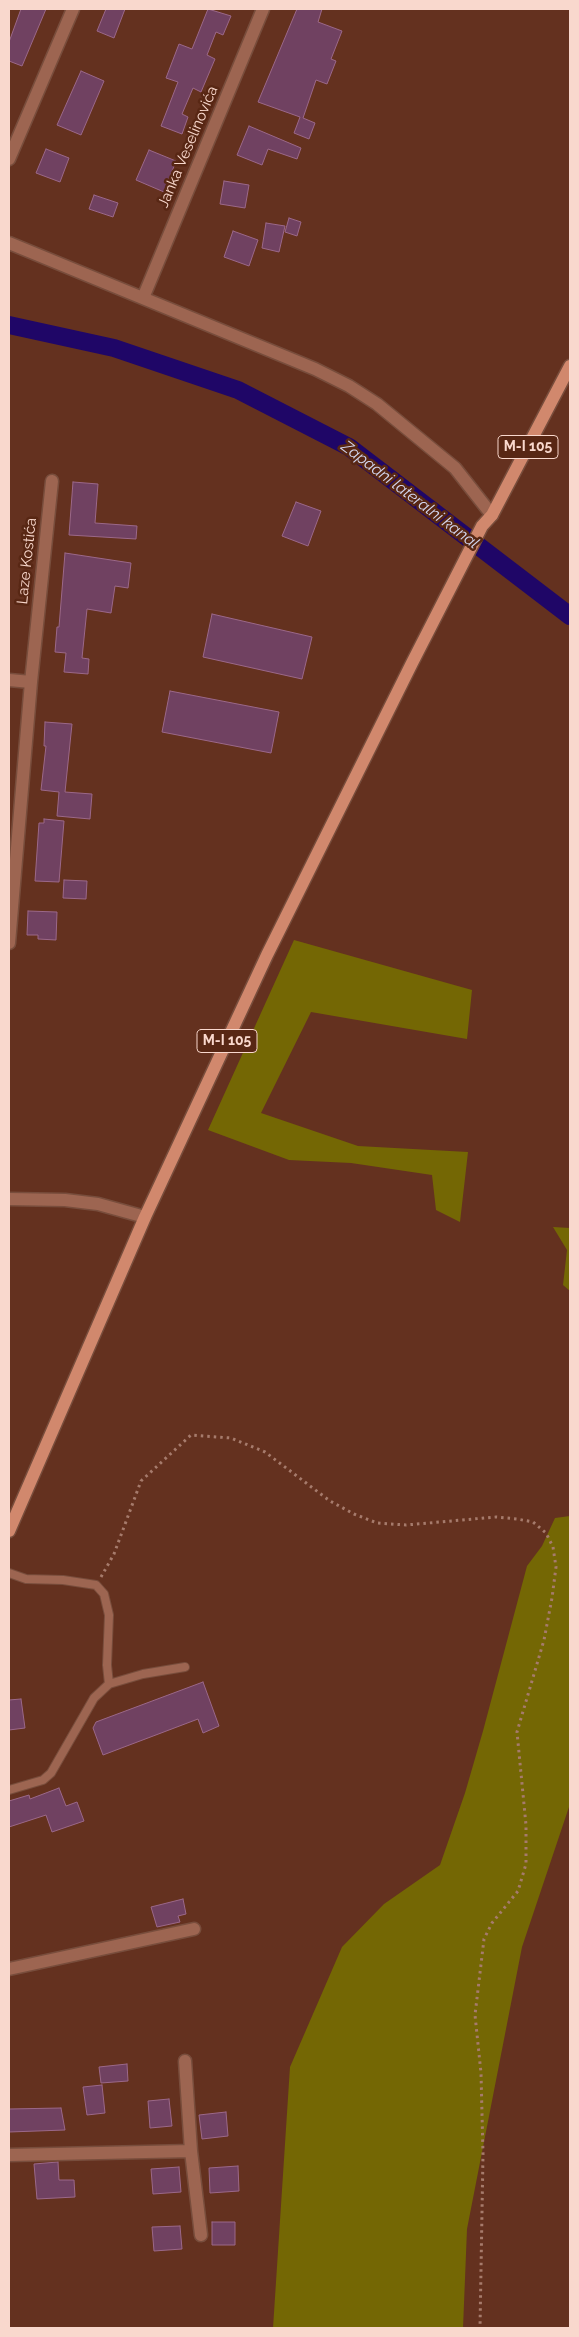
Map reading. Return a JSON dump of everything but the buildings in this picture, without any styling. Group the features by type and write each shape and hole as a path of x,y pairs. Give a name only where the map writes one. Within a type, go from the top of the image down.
{"main road":[{"name":"M-I 105","path":"9,1531 145,1217 267,955 412,662 482,526 492,515 570,366"}],"street":[{"path":"9,159 73,9"},
{"name":"Janka Veselinovića","path":"143,298 263,9"},
{"path":"9,243 315,369 349,386 377,404 455,468 492,515"},
{"name":"Laze Kostića","path":"9,943 31,682 52,481"},
{"path":"9,680 31,682"},
{"path":"9,1199 65,1200 98,1204 145,1217"},
{"path":"9,1969 194,1930"},
{"path":"185,2061 191,2151 201,2235"},
{"path":"9,2155 191,2151"}],"lane":[{"path":"9,1573 26,1579 63,1580 96,1585 104,1594 109,1616 108,1664 110,1684"},
{"path":"9,1790 43,1780 51,1773 94,1698 110,1684 143,1674 185,1667"}],"path":[{"path":"96,1585 114,1554 141,1481 190,1435 231,1438 265,1452 330,1501 354,1514 377,1523 406,1525 510,1518 533,1522 546,1533 553,1548 556,1567 552,1598 544,1640 517,1732 526,1825 526,1864 518,1890 492,1923 484,1939 475,2015 481,2074 483,2154 480,2328"}],"shaded area":[{"path":"294,940 472,990 467,1039 311,1012 261,1113 358,1146 468,1152 460,1222 436,1210 432,1175 351,1163 289,1160 208,1130"},
{"path":"553,1227 570,1228 570,1291 563,1285 567,1250"},
{"path":"570,1516 570,1804 522,1947 467,2229 463,2328 273,2328 290,2067 342,1947 384,1904 440,1865 465,1793 527,1566 542,1546 555,1518"}],"waterway":[{"name":"Zapadni lateralni kanal","path":"9,325 114,348 238,390 349,447 570,616"}]}
